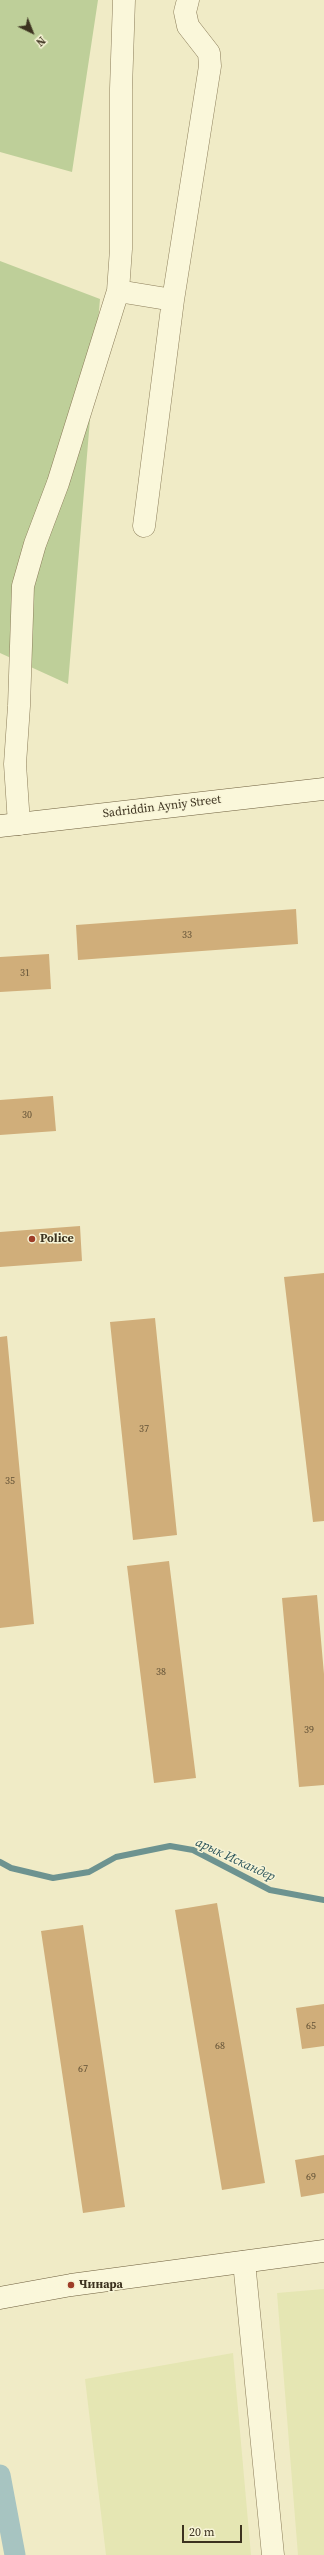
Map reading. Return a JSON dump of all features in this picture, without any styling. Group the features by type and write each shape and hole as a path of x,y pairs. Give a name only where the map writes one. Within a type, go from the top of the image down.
{"street":[{"path":"10,825 19,706 23,586 35,544 58,483 118,291 121,249 121,89 124,0"},
{"path":"144,526 174,300 210,66 209,53 188,26 184,12 186,0"},
{"path":"118,291 174,300"},
{"name":"Sadriddin Ayniy Street","path":"10,825 324,789"},
{"path":"0,2298 71,2285 324,2251"},
{"path":"244,2262 273,2555"}],"green space":[{"path":"0,0 98,0 72,172 0,152"},
{"path":"0,261 100,299 68,684 0,653"},
{"path":"324,2289 324,2555 298,2555 277,2293"},
{"path":"233,2353 251,2555 106,2555 85,2379"}],"building":[{"path":"296,909 298,944 78,960 76,925"},
{"path":"49,954 51,989 0,992 0,957"},
{"path":"53,1096 56,1131 0,1135 0,1100"},
{"path":"80,1226 82,1261 0,1267 0,1232"},
{"path":"324,1273 324,1521 313,1522 284,1277"},
{"path":"155,1318 177,1535 133,1540 110,1322"},
{"path":"7,1336 34,1624 0,1628 0,1337"},
{"path":"169,1561 196,1778 154,1783 127,1566"},
{"path":"317,1595 324,1674 324,1785 299,1787 282,1598"},
{"path":"217,1903 265,2183 222,2190 175,1910"},
{"path":"83,1925 125,2207 83,2213 41,1931"},
{"path":"324,2004 324,2046 302,2049 296,2008"},
{"path":"324,2155 324,2193 301,2197 295,2160"}],"waterway":[{"name":"арык Искандер","path":"0,1862 11,1868 53,1878 89,1872 116,1857 170,1846 193,1850 270,1890 324,1900"},
{"path":"0,2475 15,2555"}],"place":[{"name":"Police","path":"32,1239"},
{"name":"Чинара","path":"71,2285"}]}
